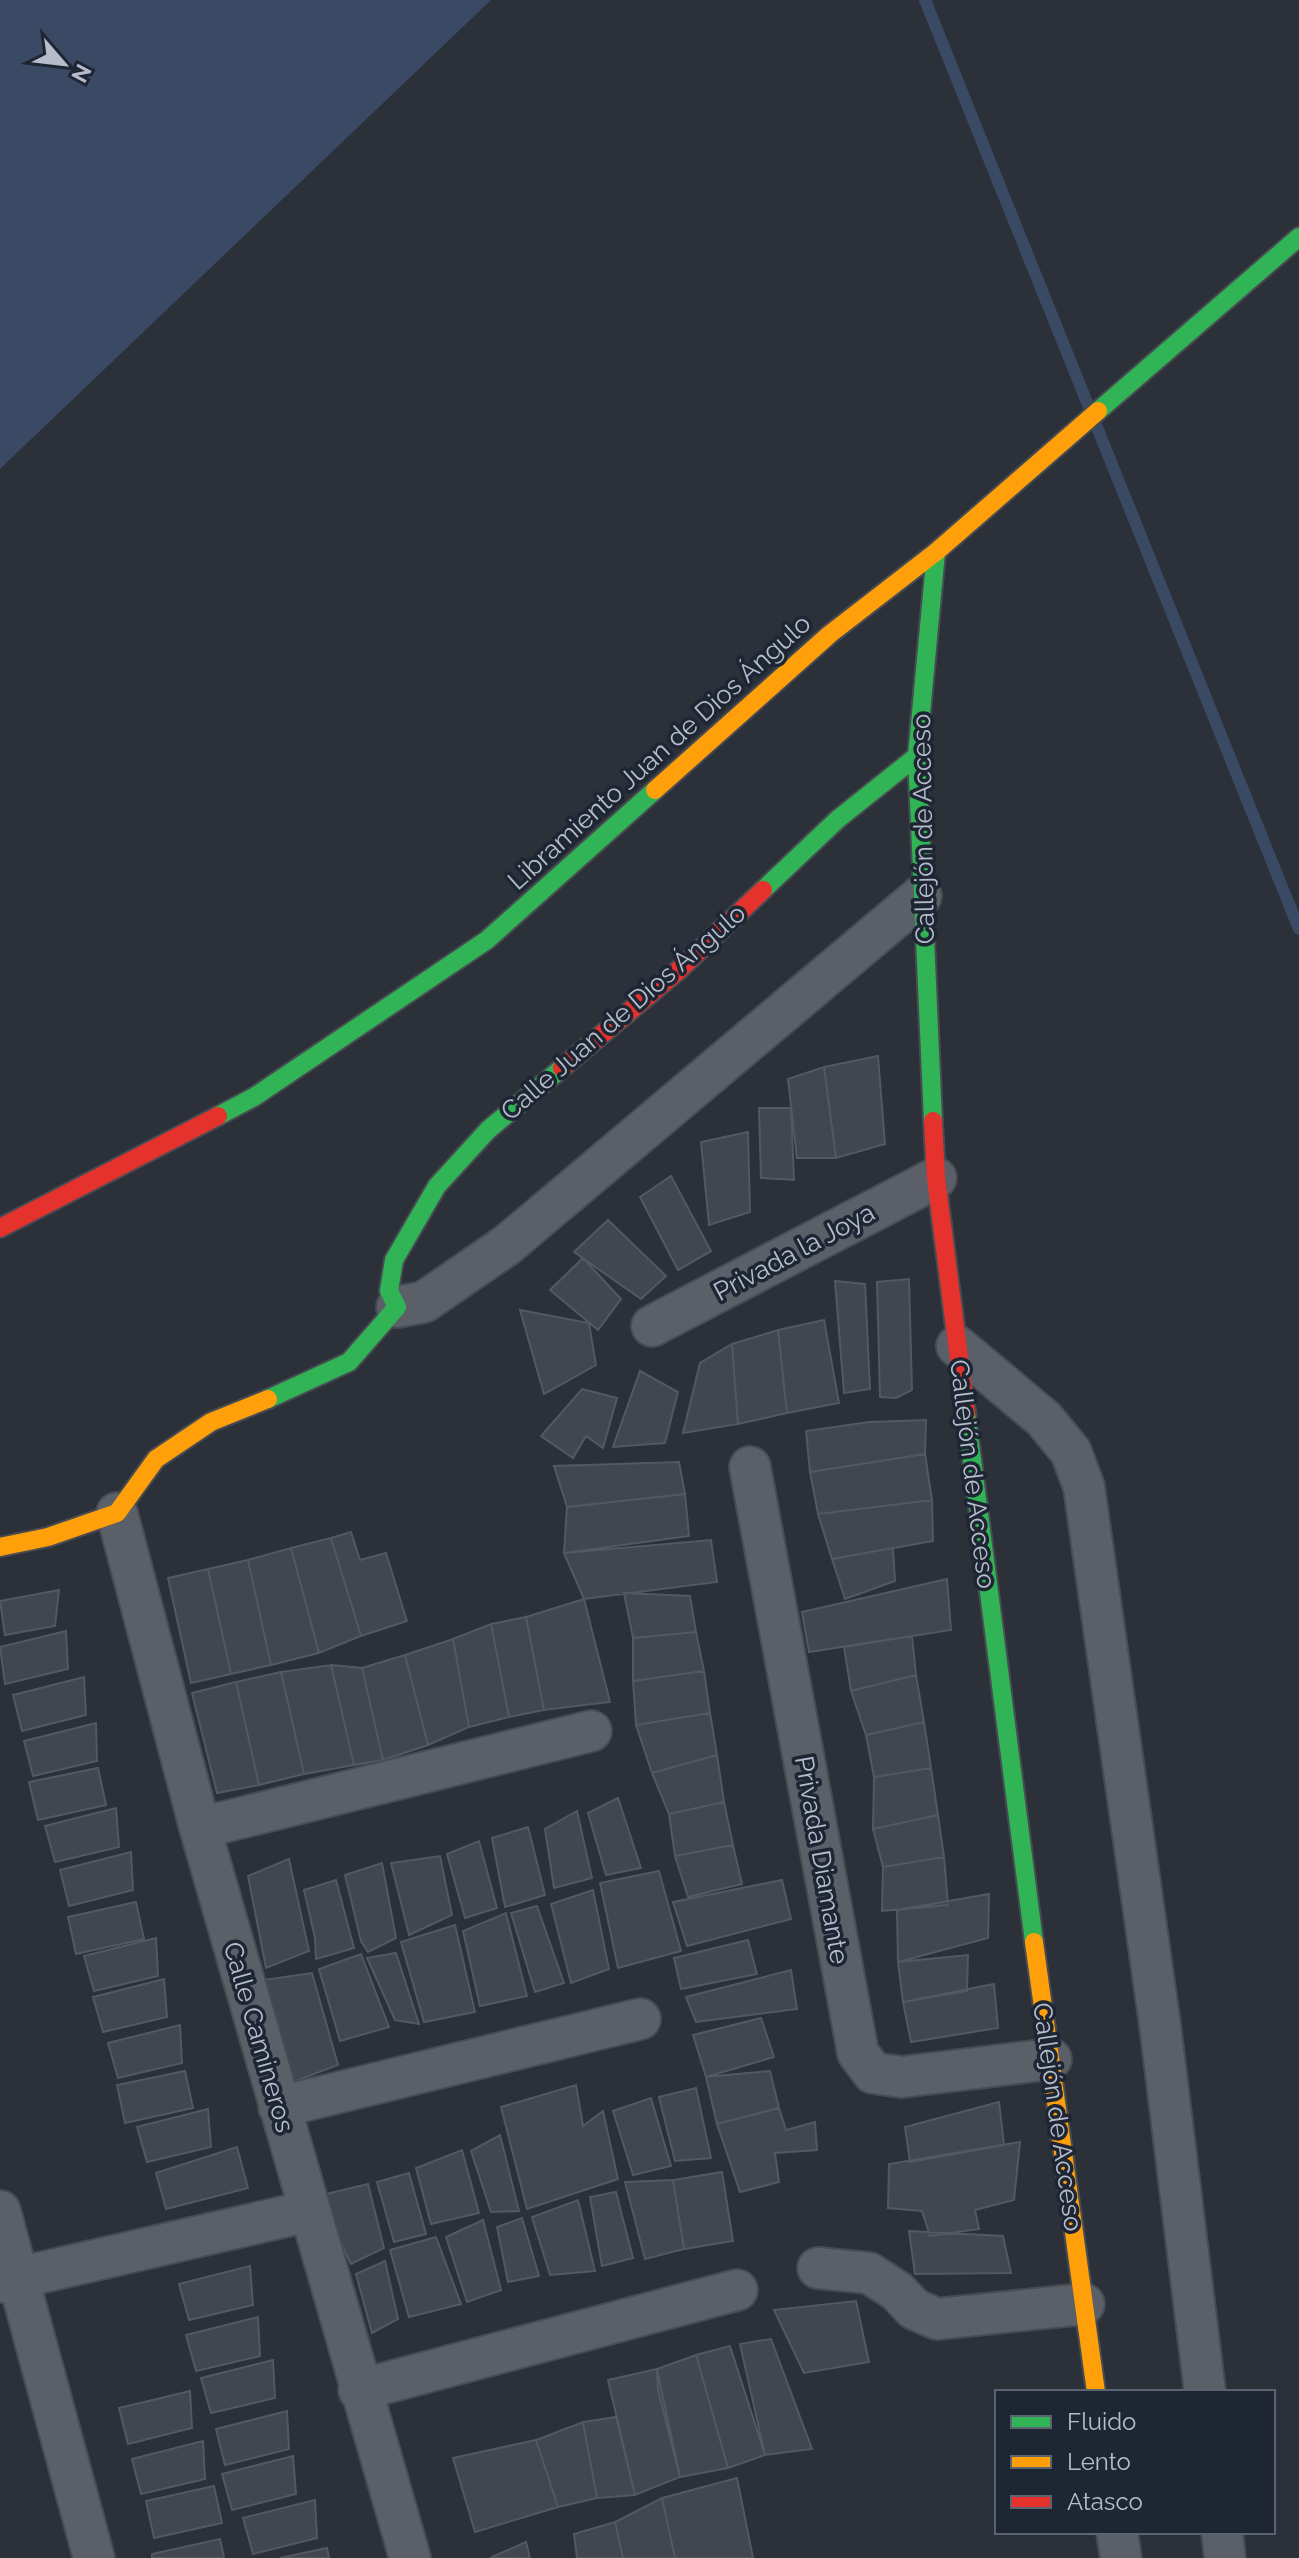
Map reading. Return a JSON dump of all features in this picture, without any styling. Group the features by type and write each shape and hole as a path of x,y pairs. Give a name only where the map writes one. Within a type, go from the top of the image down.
{"main road":[{"name":"Libramiento Juan de Dios Ángulo","path":"0,1228 254,1097 487,940 830,634 936,552 1299,237"},
{"name":"Callejón de Acceso","path":"936,552 917,756 936,1178 1096,2390"},
{"name":"Calle Juan de Dios Ángulo","path":"397,1307 389,1291 394,1260 437,1186 488,1130 681,968 838,819 917,756"},
{"path":"0,1547 48,1537 117,1513 156,1459 211,1422 312,1382 349,1362 397,1307"}],"street":[{"path":"397,1307 424,1302 507,1245 921,896"},
{"name":"Privada la Joya","path":"652,1326 936,1178"},
{"path":"957,1346 1044,1419 1071,1452 1084,1487 1160,2025 1205,2390"},
{"name":"Privada Diamante","path":"750,1467 858,2053 873,2073 902,2077 1051,2059"},
{"name":"Calle Camineros","path":"117,1513 200,1828 359,2390 410,2558"},
{"path":"200,1828 591,1731"},
{"path":"279,2107 640,2019"},
{"path":"0,2211 9,2280 94,2558"},
{"path":"9,2280 309,2211"},
{"path":"818,2268 869,2273 897,2291 914,2309 937,2319 1084,2304"},
{"path":"359,2390 737,2290"},
{"path":"1117,2534 1121,2558"},
{"path":"1222,2534 1225,2558"}],"water":[{"path":"0,0 491,0 0,469"}],"building":[{"path":"878,1056 885,1144 836,1158 824,1067"},
{"path":"824,1067 836,1158 797,1158 788,1079"},
{"path":"759,1108 791,1108 794,1180 761,1178"},
{"path":"748,1132 750,1212 709,1225 701,1142"},
{"path":"671,1176 711,1251 678,1270 640,1197"},
{"path":"608,1220 666,1276 641,1299 574,1252"},
{"path":"583,1258 621,1299 598,1330 550,1290"},
{"path":"909,1279 912,1390 896,1398 880,1397 877,1282"},
{"path":"835,1281 865,1284 870,1389 844,1393"},
{"path":"520,1310 589,1323 596,1365 544,1394"},
{"path":"824,1320 839,1403 787,1413 778,1330"},
{"path":"778,1330 787,1413 738,1424 732,1344"},
{"path":"732,1344 738,1424 683,1433 700,1363"},
{"path":"640,1371 678,1392 665,1443 613,1447"},
{"path":"582,1389 617,1398 603,1448 586,1436 573,1458 541,1436"},
{"path":"926,1420 925,1454 810,1472 806,1431 869,1422"},
{"path":"925,1454 932,1500 818,1514 810,1472"},
{"path":"679,1462 685,1494 567,1507 554,1466"},
{"path":"685,1494 689,1536 564,1553 567,1507"},
{"path":"932,1500 933,1541 832,1559 818,1514"},
{"path":"351,1532 360,1560 386,1553 407,1621 361,1636 331,1538"},
{"path":"331,1538 361,1636 319,1653 291,1548"},
{"path":"711,1540 717,1582 584,1599 564,1553"},
{"path":"291,1548 319,1653 271,1665 248,1560"},
{"path":"893,1548 895,1581 845,1599 832,1559"},
{"path":"248,1560 271,1665 231,1674 208,1569"},
{"path":"208,1569 231,1674 191,1683 168,1578"},
{"path":"947,1579 951,1630 809,1652 802,1612"},
{"path":"59,1590 55,1626 5,1635 0,1601"},
{"path":"624,1593 690,1596 696,1632 633,1638"},
{"path":"584,1599 610,1702 544,1710 526,1617"},
{"path":"526,1617 544,1710 509,1717 491,1624"},
{"path":"491,1624 509,1717 469,1727 453,1639"},
{"path":"66,1631 68,1669 5,1684 0,1647"},
{"path":"696,1632 704,1671 633,1681 633,1638"},
{"path":"912,1636 916,1675 851,1691 844,1647"},
{"path":"453,1639 469,1727 428,1745 405,1655"},
{"path":"405,1655 428,1745 383,1760 362,1668"},
{"path":"331,1665 362,1668 383,1760 354,1765"},
{"path":"331,1665 354,1765 304,1774 281,1672"},
{"path":"704,1671 710,1713 636,1725 633,1681"},
{"path":"281,1672 304,1774 259,1785 236,1682"},
{"path":"916,1675 924,1722 866,1735 851,1691"},
{"path":"84,1677 86,1715 22,1731 13,1695"},
{"path":"236,1682 259,1785 217,1793 192,1693"},
{"path":"710,1713 717,1755 652,1773 636,1725"},
{"path":"924,1722 931,1768 874,1777 866,1735"},
{"path":"96,1723 97,1761 33,1776 24,1741"},
{"path":"717,1755 724,1802 669,1814 652,1773"},
{"path":"98,1768 106,1805 38,1820 29,1782"},
{"path":"931,1768 938,1815 873,1829 874,1777"},
{"path":"618,1798 641,1868 606,1875 588,1813"},
{"path":"724,1802 733,1845 675,1856 669,1814"},
{"path":"116,1808 119,1847 55,1862 45,1826"},
{"path":"577,1811 592,1878 554,1888 545,1829"},
{"path":"938,1815 944,1857 883,1867 873,1829"},
{"path":"528,1827 545,1895 505,1907 492,1838"},
{"path":"479,1841 497,1908 465,1918 447,1854"},
{"path":"733,1845 742,1884 688,1897 675,1856"},
{"path":"131,1852 133,1890 69,1906 60,1870"},
{"path":"440,1856 452,1915 409,1935 391,1863"},
{"path":"944,1857 948,1905 882,1911 883,1867"},
{"path":"289,1859 309,1951 266,1968 248,1876"},
{"path":"382,1863 396,1938 368,1952 361,1941 345,1875"},
{"path":"659,1871 681,1951 618,1968 600,1883"},
{"path":"336,1880 354,1948 316,1959 315,1938 304,1890"},
{"path":"782,1880 791,1919 687,1946 673,1902"},
{"path":"593,1890 609,1969 571,1983 551,1904"},
{"path":"989,1894 988,1938 898,1962 897,1910"},
{"path":"136,1902 144,1939 76,1954 68,1917"},
{"path":"537,1906 564,1983 535,1992 511,1913"},
{"path":"506,1913 527,1996 480,2006 463,1931"},
{"path":"455,1925 475,2012 424,2022 401,1942"},
{"path":"156,1938 158,1976 94,1991 84,1956"},
{"path":"748,1940 757,1974 681,1989 674,1958"},
{"path":"396,1953 419,2024 395,2020 367,1958"},
{"path":"361,1954 389,2027 340,2041 319,1969"},
{"path":"968,1955 967,1991 903,2002 898,1962"},
{"path":"791,1970 797,2009 696,2022 686,1997"},
{"path":"312,1973 338,2065 293,2082 263,1980"},
{"path":"164,1979 167,2017 103,2032 93,1997"},
{"path":"994,1984 998,2028 911,2042 903,2002"},
{"path":"761,2018 774,2057 706,2077 693,2035"},
{"path":"180,2025 182,2063 118,2078 108,2043"},
{"path":"185,2071 193,2108 125,2123 117,2085"},
{"path":"770,2071 779,2108 717,2124 706,2077"},
{"path":"576,2085 583,2126 603,2111 618,2179 527,2209 501,2107"},
{"path":"696,2088 711,2158 675,2161 659,2097"},
{"path":"651,2098 671,2166 633,2175 613,2111"},
{"path":"999,2102 1004,2145 910,2162 905,2127"},
{"path":"779,2108 786,2130 815,2122 817,2150 775,2153 779,2182 740,2192 717,2124"},
{"path":"208,2109 211,2147 147,2162 137,2127"},
{"path":"500,2135 519,2211 491,2212 471,2151"},
{"path":"1020,2142 1014,2200 975,2210 979,2229 930,2236 922,2211 888,2208 889,2164"},
{"path":"237,2147 248,2188 166,2209 156,2173"},
{"path":"462,2150 479,2213 431,2224 416,2168"},
{"path":"722,2172 733,2241 684,2249 673,2180"},
{"path":"409,2173 426,2234 394,2242 377,2182"},
{"path":"673,2180 684,2249 645,2259 625,2182"},
{"path":"368,2184 384,2248 351,2264 318,2196"},
{"path":"616,2192 633,2258 602,2266 590,2197"},
{"path":"578,2200 595,2271 550,2275 532,2217"},
{"path":"522,2218 539,2276 508,2282 497,2227"},
{"path":"483,2220 501,2290 467,2302 446,2237"},
{"path":"909,2231 1003,2236 1011,2273 915,2274"},
{"path":"436,2237 461,2304 409,2317 390,2250"},
{"path":"385,2261 398,2319 372,2333 356,2274"},
{"path":"250,2266 253,2305 189,2320 179,2284"},
{"path":"856,2301 869,2362 804,2373 774,2310"},
{"path":"258,2317 260,2356 196,2371 186,2335"},
{"path":"771,2339 812,2449 765,2455 740,2344"},
{"path":"730,2346 765,2455 728,2468 696,2355"},
{"path":"696,2355 728,2468 680,2477 658,2390 657,2369"},
{"path":"273,2360 275,2398 211,2413 201,2378"},
{"path":"657,2369 680,2477 635,2495 608,2380"},
{"path":"190,2391 192,2428 128,2444 119,2408"},
{"path":"287,2411 289,2449 225,2465 216,2429"},
{"path":"616,2417 635,2495 597,2498 583,2422"},
{"path":"583,2422 597,2498 558,2507 536,2440"},
{"path":"536,2440 558,2507 475,2532 453,2458"},
{"path":"203,2441 205,2479 141,2494 132,2459"},
{"path":"293,2456 296,2494 232,2510 222,2474"},
{"path":"737,2478 753,2558 675,2558 662,2498"},
{"path":"214,2486 222,2523 154,2538 146,2501"},
{"path":"662,2498 675,2558 623,2558 615,2522"},
{"path":"315,2500 317,2538 253,2554 243,2518"},
{"path":"615,2522 623,2558 577,2558 574,2534"},
{"path":"220,2539 224,2558 152,2558 152,2554"},
{"path":"526,2542 530,2558 490,2558"},
{"path":"327,2548 329,2558 280,2558"}],"waterway":[{"path":"925,0 1299,929"}],"traffic: fast":[{"path":"1098,411 1299,237"},
{"path":"933,1121 917,756 936,552"},
{"path":"763,890 838,819 917,756"},
{"path":"218,1116 254,1097 487,940 655,790"},
{"path":"268,1399 349,1362 397,1307 389,1291 394,1260 437,1186 488,1130 562,1068"},
{"path":"966,1413 1034,1942"}],"traffic: slow":[{"path":"655,790 830,634 936,552 1098,411"},
{"path":"0,1547 48,1537 117,1513 156,1459 211,1422 268,1399"},
{"path":"1034,1942 1096,2390"}],"traffic: jam":[{"path":"562,1068 681,968 763,890"},
{"path":"0,1228 218,1116"},
{"path":"933,1121 936,1178 966,1413"}]}
